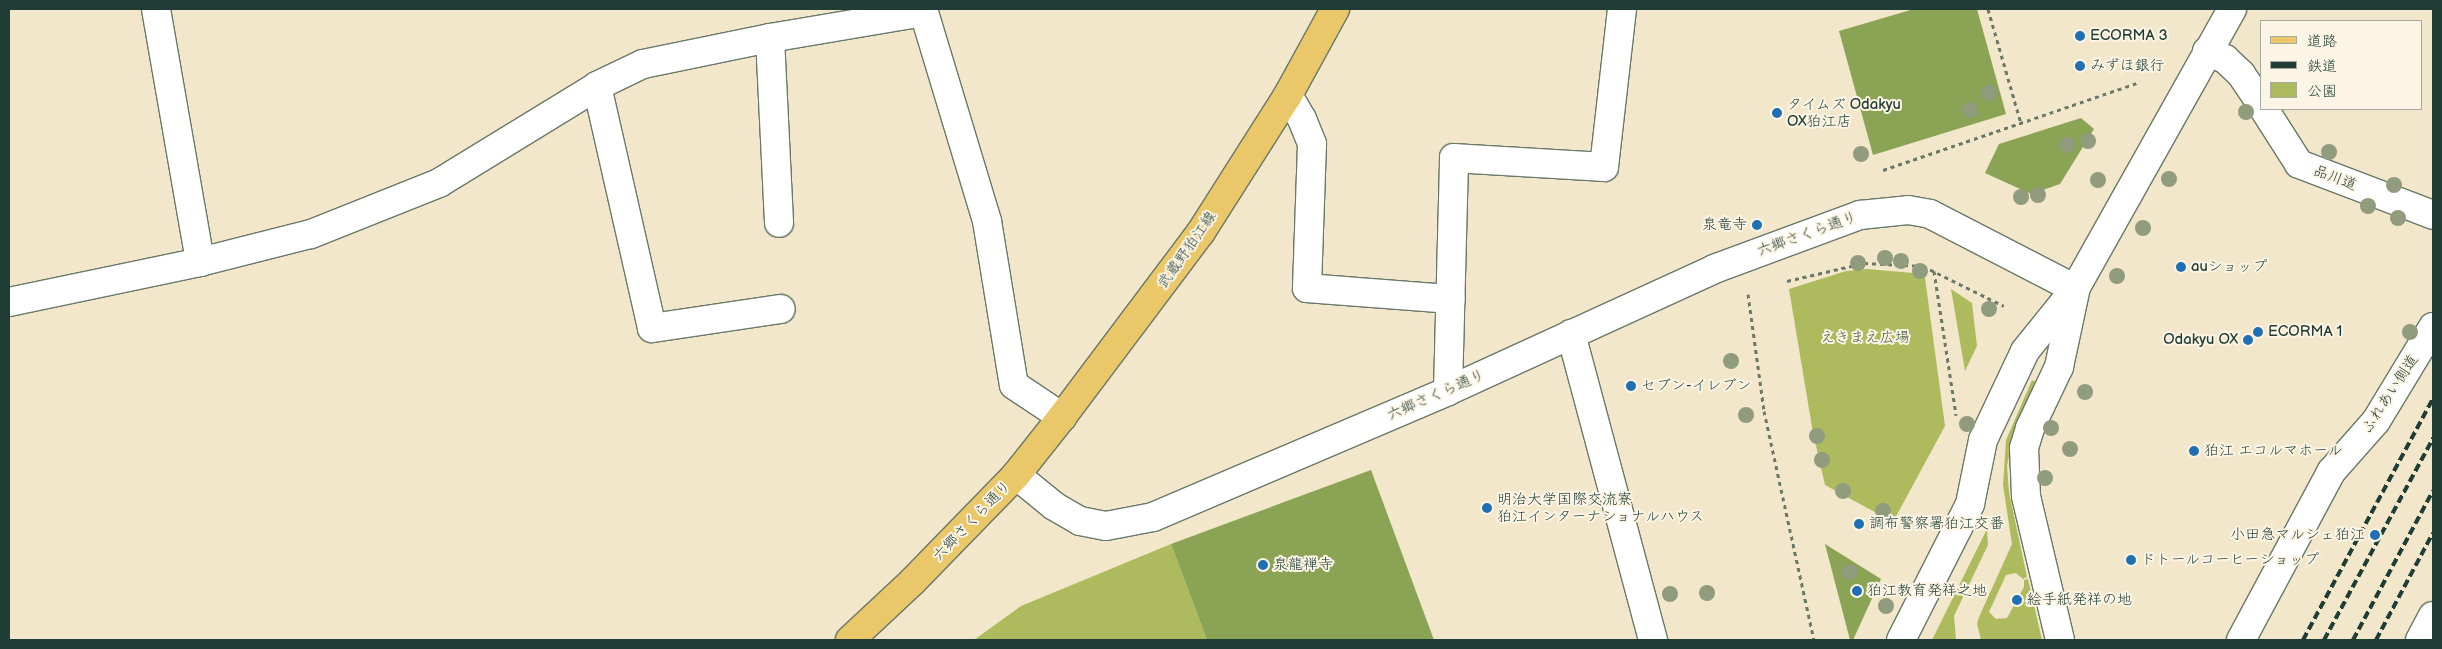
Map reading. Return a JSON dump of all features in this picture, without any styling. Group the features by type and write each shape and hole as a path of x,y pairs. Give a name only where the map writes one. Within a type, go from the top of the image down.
{"main road":[{"name":"武蔵野狛江線","path":"1016,475 1062,418 1201,232 1288,96 1335,9"},
{"name":"六郷さくら通り","path":"850,640 912,582 1016,475"}],"street":[{"path":"156,9 200,262"},
{"path":"1448,391 1454,158 1604,167 1622,9"},
{"path":"1901,640 1970,504 1983,440 2025,351 2076,289 2232,9"},
{"path":"9,302 200,262 311,234 438,183 597,86 643,64 923,10 987,221 1014,385 1062,418"},
{"path":"770,38 780,223"},
{"path":"2208,52 2225,59 2241,74 2260,102"},
{"path":"597,86 652,328 781,309"},
{"path":"1288,96 1302,119 1312,144 1307,288 1450,299"},
{"name":"品川道","path":"2265,110 2299,164 2433,215"},
{"name":"六郷さくら通り","path":"1016,475 1054,506 1080,521 1106,526 1153,517 1448,391 1571,334 1786,241 1840,220 1887,211 1924,213 1953,223 2076,289"},
{"path":"2060,640 2023,476 2024,448 2030,428 2059,367 2076,289"},
{"name":"ふれあい側道","path":"2242,640 2331,472 2376,421 2433,327"},
{"path":"1571,334 1653,640"},
{"path":"2420,640 2433,616"}],"path":[{"path":"1988,9 2021,123"},
{"path":"1884,170 2137,83"},
{"path":"1783,282 1864,263 1923,266 2004,306"},
{"path":"1934,270 1957,421"},
{"path":"1739,294 1756,288"},
{"path":"1748,290 1764,411 1814,640"}],"green space":[{"path":"1914,9 1977,9 2006,114 1873,155 1839,31"},
{"path":"2081,118 2094,129 2060,184 2031,194 1985,173 1999,144"},
{"name":"えきまえ広場","path":"1867,269 1913,273 1925,278 1945,426 1893,522 1825,485 1813,433 1789,289 1846,271"},
{"path":"1951,289 1972,303 1977,346 1965,371"},
{"path":"2032,380 2036,382 2014,431 2007,466 2009,492 2027,577 2023,579 2016,573 2006,575 1989,612 1996,619 2007,618 2024,587 2024,580 2028,579 2042,640 1981,640 1977,624 1979,617 2012,544 2003,485 2006,440"},
{"name":"泉龍禅寺","path":"1371,470 1434,640 1207,640 1171,544"},
{"path":"1987,529 1988,545 1954,616 1956,640 1932,640"},
{"path":"1171,544 1207,640 974,640 1021,606"},
{"path":"1825,544 1881,579 1853,640 1850,640"}],"railway":[{"path":"2303,640 2433,399"},
{"path":"2324,640 2433,438"},
{"path":"2353,640 2433,491"},
{"path":"2376,640 2433,533"}],"place":[{"name":"ECORMA 3","path":"2080,36"},
{"name":"みずほ銀行","path":"2080,66"},
{"name":"タイムズ Odakyu OX狛江店","path":"1777,113"},
{"name":"泉竜寺","path":"1757,225"},
{"name":"auショップ","path":"2181,267"},
{"name":"ECORMA 1","path":"2258,332"},
{"name":"Odakyu OX","path":"2248,340"},
{"name":"セブン-イレブン","path":"1631,386"},
{"name":"狛江 エコルマホール","path":"2194,451"},
{"name":"明治大学国際交流寮 狛江インターナショナルハウス","path":"1487,508"},
{"name":"調布警察署狛江交番","path":"1859,524"},
{"name":"小田急マルシェ狛江","path":"2375,535"},
{"name":"ドトールコーヒーショップ","path":"2131,560"},
{"name":"泉龍禅寺","path":"1263,565"},
{"name":"狛江教育発祥之地","path":"1857,591"},
{"name":"絵手紙発祥の地","path":"2017,600"}]}
